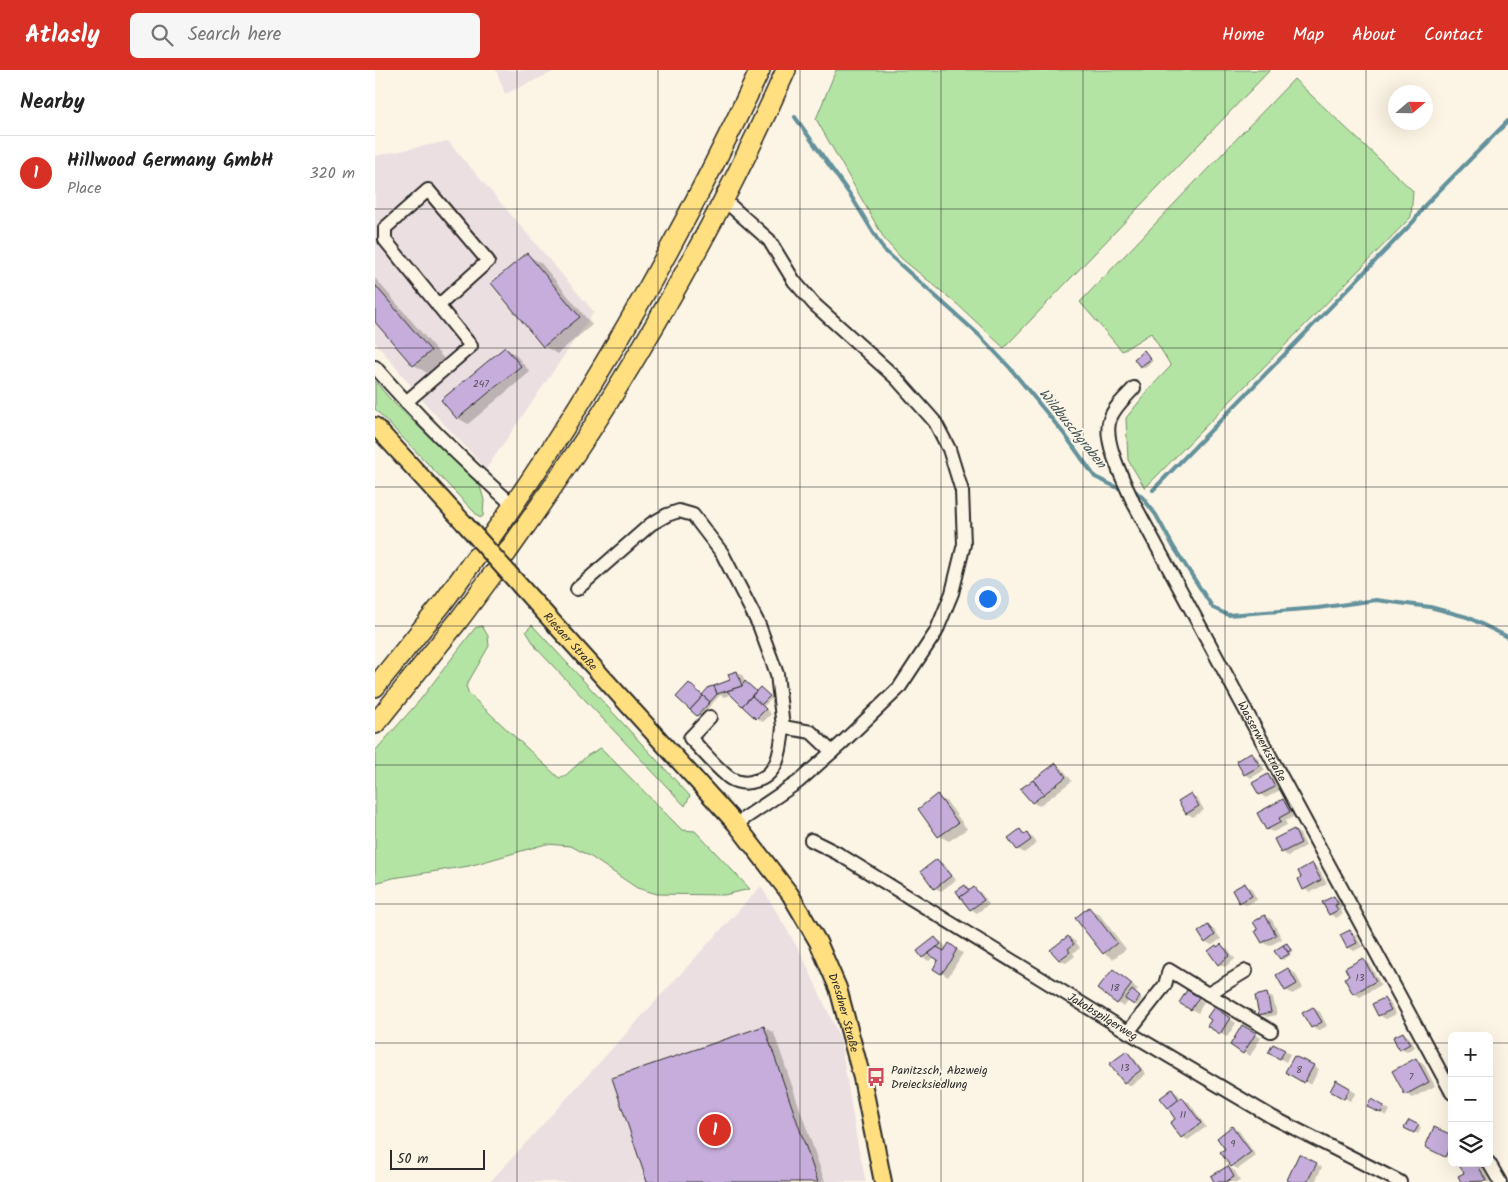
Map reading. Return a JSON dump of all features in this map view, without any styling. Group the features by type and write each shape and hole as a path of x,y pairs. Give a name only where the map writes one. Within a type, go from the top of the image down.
{"highway":[{"path":"491,537 592,385 643,297 699,196 760,70"},
{"path":"507,554 608,403 675,290 723,199 786,70"},
{"path":"375,687 477,557"},
{"path":"375,724 458,621 493,574"}],"main road":[{"name":"Riesaer Straße","path":"375,426 736,824 764,858"},
{"name":"Dresdner Straße","path":"764,858 791,894 818,942 838,988 862,1078 883,1182"}],"street":[{"path":"405,402 471,346 438,306 385,240 385,228 428,190 488,261 438,306"},
{"path":"723,199 769,240 794,281 814,304 897,378 935,422 949,449 962,491 964,544 952,593 936,632 899,688 833,752 798,782 736,824"},
{"path":"375,366 405,402 469,466 513,505"},
{"name":"Wasserwerkstraße","path":"1134,388 1115,409 1107,429 1110,445 1133,502 1448,1086"},
{"path":"577,589 651,524 679,511 693,515 722,553 759,625 777,674 783,726 780,752 775,766 765,777 747,783 727,776 690,738 710,717"},
{"path":"783,726 811,732 833,752"},
{"name":"Jakobspilgerweg","path":"811,840 837,853 1128,1032 1272,1117 1400,1182"},
{"path":"1128,1032 1165,985 1169,970 1271,1030"},
{"path":"1207,994 1246,971"},
{"path":"1491,1167 1500,1182"}],"shaded area":[{"path":"496,70 558,70 505,94"},
{"path":"448,141 594,312 486,469 430,409 375,342 375,156"},
{"path":"761,886 803,957 840,1038 866,1182 490,1182"}],"green space":[{"path":"836,70 1270,70 1004,348 957,304 902,259 885,240 816,119"},
{"path":"1294,79 1413,191 1411,217 1145,488 1128,460 1126,418 1171,366 1151,333 1122,351 1080,302"},
{"path":"375,381 390,399 480,486 484,500 483,516 480,518 375,409"},
{"path":"532,625 690,796 685,806 537,649 526,631"},
{"path":"482,626 488,636 489,646 466,686 469,694 559,778 566,775 588,755 601,748 682,830 695,831 750,889 724,895 657,894 637,888 571,846 546,844 469,866 393,878 375,883 375,751 420,700 475,628"}],"building":[{"path":"527,253 580,317 543,347 491,283"},
{"path":"375,285 431,351 413,366 375,322"},
{"path":"505,347 521,366 457,419 441,400"},
{"path":"1144,350 1151,359 1140,367 1134,359"},
{"path":"737,671 742,686 717,694 714,686 730,680 728,674"},
{"path":"745,681 756,691 742,706 727,691 742,686"},
{"path":"689,683 703,696 690,710 676,697"},
{"path":"714,686 717,694 710,702 702,695 709,687"},
{"path":"760,687 770,696 761,705 752,696"},
{"path":"703,696 710,702 697,716 690,710"},
{"path":"752,696 766,709 756,719 742,706"},
{"path":"1251,752 1260,766 1244,775 1236,761"},
{"path":"1056,763 1066,777 1044,794 1033,780"},
{"path":"1268,774 1275,787 1259,795 1252,783"},
{"path":"1033,780 1044,794 1032,803 1020,789"},
{"path":"1191,793 1199,806 1186,814 1178,801"},
{"path":"937,794 958,823 938,837 918,809"},
{"path":"1283,799 1290,812 1279,818 1281,822 1266,830 1257,813"},
{"path":"1020,829 1024,835 1027,833 1031,840 1017,850 1008,838"},
{"path":"1294,829 1301,843 1281,853 1274,839"},
{"path":"937,859 951,876 934,889 921,871"},
{"path":"1312,863 1321,880 1303,890 1298,879 1301,877 1298,871"},
{"path":"1245,883 1252,896 1239,903 1232,890"},
{"path":"965,885 969,891 960,897 956,891"},
{"path":"974,887 984,900 970,910 960,897"},
{"path":"1334,896 1338,904 1335,905 1338,910 1329,915 1322,902"},
{"path":"1089,907 1117,943 1103,954 1075,918"},
{"path":"1265,915 1276,935 1262,943 1255,931 1258,930 1253,922"},
{"path":"1208,925 1215,935 1205,943 1198,932"},
{"path":"1350,930 1357,943 1347,948 1340,935"},
{"path":"1068,936 1074,944 1068,949 1070,952 1059,960 1050,950"},
{"path":"935,937 941,944 922,958 917,951"},
{"path":"949,943 957,949 954,957 941,974 933,969 938,960 928,954 937,947 944,951"},
{"path":"1287,943 1291,950 1288,952 1283,945"},
{"path":"1221,944 1230,955 1218,965 1208,951"},
{"path":"1283,945 1289,954 1280,959 1274,951"},
{"path":"1363,958 1376,981 1353,994 1344,978 1349,976 1345,968"},
{"path":"1288,968 1297,984 1285,991 1276,975"},
{"path":"1113,969 1132,984 1117,1004 1097,989"},
{"path":"1132,990 1140,997 1134,1005 1125,999"},
{"path":"1187,990 1199,997 1191,1010 1179,1003"},
{"path":"1267,993 1271,1012 1259,1015 1255,996"},
{"path":"1384,998 1391,1010 1378,1016 1372,1004"},
{"path":"1214,1007 1230,1018 1220,1034 1207,1026 1211,1020 1207,1017"},
{"path":"1313,1007 1322,1022 1311,1028 1302,1013"},
{"path":"1242,1025 1256,1033 1243,1054 1230,1045"},
{"path":"764,1026 818,1182 647,1182 612,1078"},
{"path":"1403,1032 1410,1044 1399,1050 1393,1037"},
{"path":"1273,1044 1285,1050 1280,1059 1268,1053"},
{"path":"1127,1051 1141,1070 1124,1083 1109,1064"},
{"path":"1294,1056 1314,1065 1304,1083 1285,1072"},
{"path":"1416,1058 1429,1082 1405,1095 1392,1071"},
{"path":"1336,1080 1350,1088 1344,1099 1330,1091"},
{"path":"1172,1089 1179,1100 1168,1108 1160,1098"},
{"path":"1182,1097 1201,1123 1181,1138 1170,1123 1175,1119 1168,1108"},
{"path":"1371,1099 1384,1106 1381,1113 1367,1107"},
{"path":"1409,1120 1419,1125 1414,1133 1404,1128"},
{"path":"1232,1126 1251,1152 1231,1167 1220,1152 1225,1149 1217,1138"},
{"path":"1434,1127 1448,1133 1448,1151 1445,1157 1425,1147"},
{"path":"1299,1154 1317,1163 1307,1182 1291,1182 1287,1180"},
{"path":"1228,1166 1234,1177 1225,1182 1214,1182 1211,1176"},
{"path":"1460,1167 1479,1167 1486,1181 1461,1182 1458,1176 1464,1173"}],"waterway":[{"name":"Wildbuschgraben","path":"795,117 851,196 884,250 979,335 1010,368 1065,435 1095,477 1124,489"},
{"path":"1153,490 1414,221 1425,205 1508,121"},
{"name":"Wildbuschgraben","path":"1131,490 1143,498 1156,515 1173,546 1213,608 1228,615 1318,608 1376,600 1430,607 1467,617 1508,637"}],"place":[{"name":"Panitzsch, Abzweig Dreiecksiedlung","path":"876,1077"},
{"name":"Hillwood Germany GmbH","path":"715,1130"}]}
